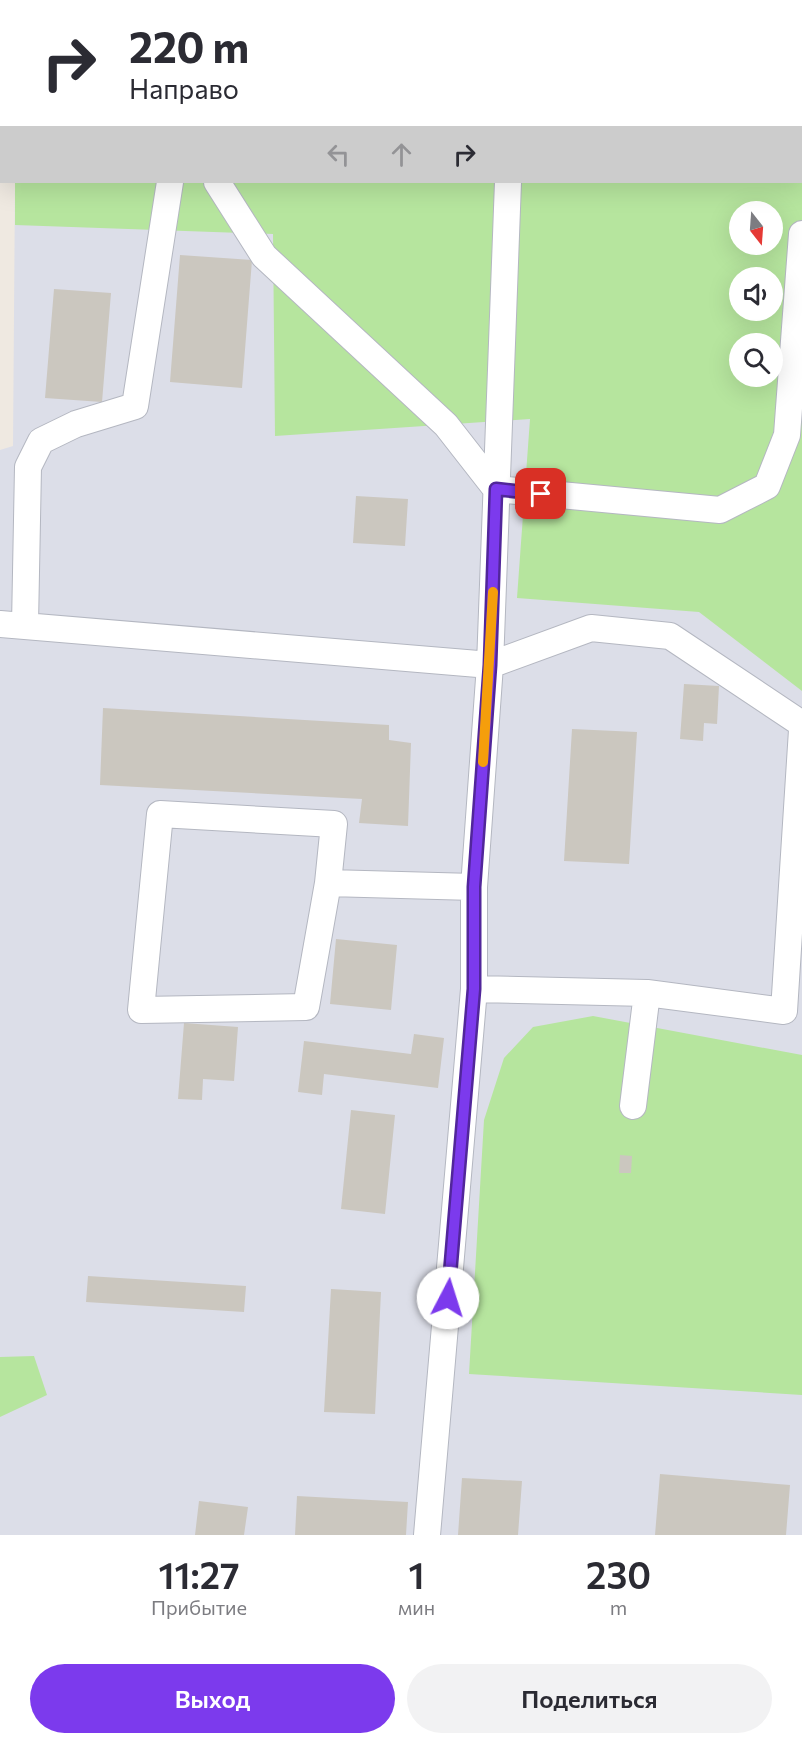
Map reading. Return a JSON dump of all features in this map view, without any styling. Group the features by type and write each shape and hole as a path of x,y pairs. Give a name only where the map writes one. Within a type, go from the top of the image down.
{"lane":[{"path":"25,626 28,467 41,441 76,424 135,406 170,183"},
{"path":"218,183 264,256 446,425 496,489 720,510 767,486 787,435 802,234"},
{"path":"427,1535 474,989 474,887 490,665 508,183"},
{"path":"0,624 490,665 591,628 670,636 802,724"},
{"path":"474,989 647,993 784,1011 802,730"},
{"path":"160,814 334,824 328,883 306,1007 141,1010 160,814"},
{"path":"328,883 474,887"},
{"path":"633,1106 647,993"}],"shaded area":[{"path":"15,183 802,183 802,1535 0,1535 0,450 13,446"}],"green space":[{"path":"15,183 802,183 802,691 699,612 517,598 530,419 275,436 273,234 15,225"},
{"path":"593,1016 802,1055 802,1395 469,1374 484,1120 504,1058 533,1027"},
{"path":"34,1356 47,1395 0,1417 0,1357"}],"building":[{"path":"180,255 252,260 242,388 170,382"},
{"path":"54,289 111,293 102,402 45,398"},
{"path":"356,496 408,499 405,546 353,543"},
{"path":"684,684 719,686 717,724 704,723 703,741 680,739"},
{"path":"103,708 389,725 389,740 411,743 408,826 359,823 362,799 100,785"},
{"path":"572,729 637,732 629,864 564,861"},
{"path":"336,939 397,945 391,1010 330,1004"},
{"path":"184,1023 238,1027 234,1081 203,1079 202,1100 178,1099"},
{"path":"414,1034 444,1038 438,1088 324,1074 322,1095 298,1092 304,1041 411,1054"},
{"path":"351,1110 395,1115 385,1214 341,1209"},
{"path":"620,1155 632,1156 631,1173 619,1173"},
{"path":"88,1276 246,1286 244,1312 86,1302"},
{"path":"331,1289 381,1292 375,1414 324,1412"},
{"path":"660,1474 790,1485 786,1535 655,1535"},
{"path":"462,1478 522,1481 518,1535 458,1535"},
{"path":"297,1496 408,1502 406,1535 295,1535"},
{"path":"199,1501 248,1507 244,1535 195,1535"}],"slow traffic":[{"path":"483,762 493,592"}],"route":[{"path":"448,1298 474,989 474,887 490,665 496,489 541,494"}]}
